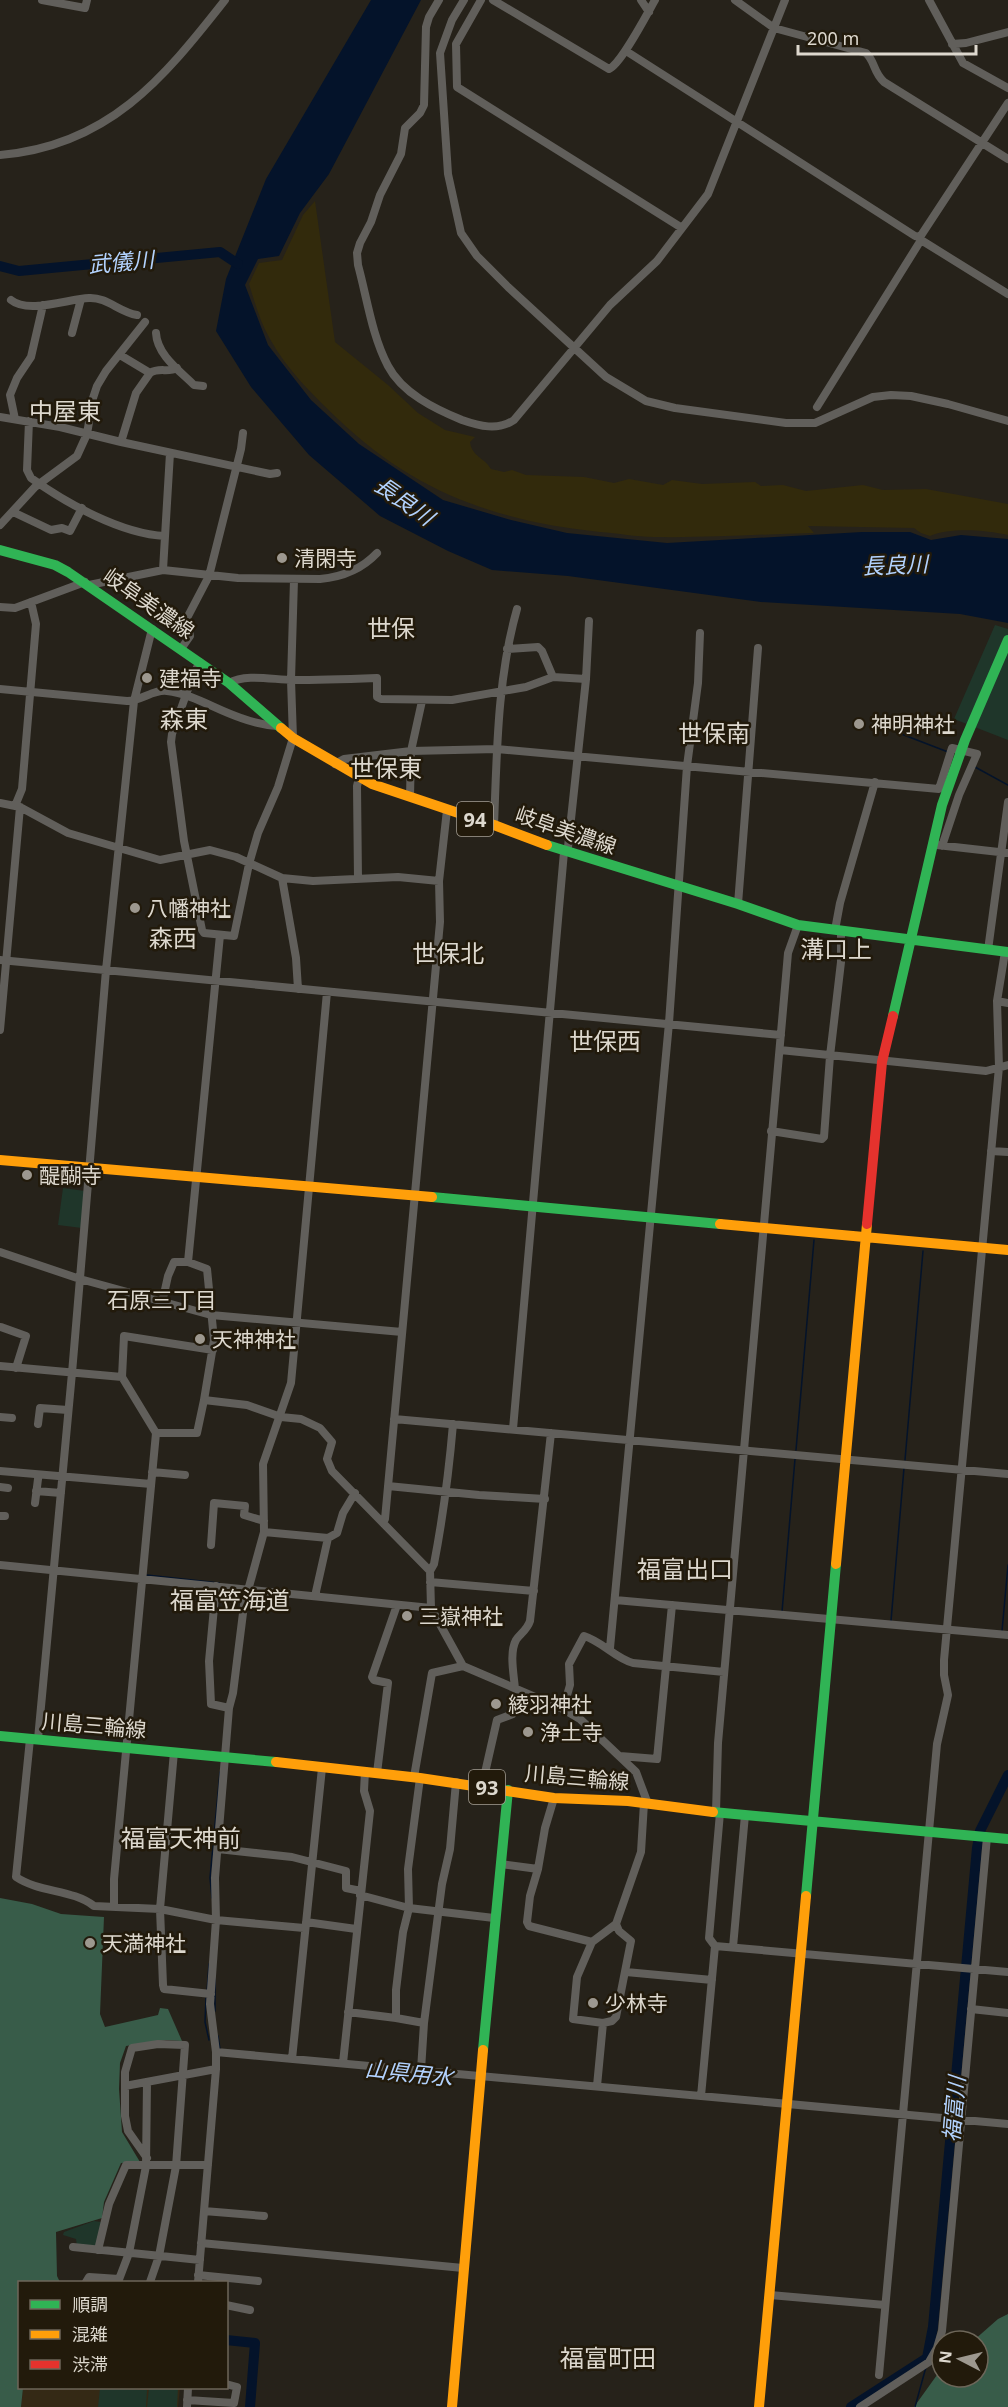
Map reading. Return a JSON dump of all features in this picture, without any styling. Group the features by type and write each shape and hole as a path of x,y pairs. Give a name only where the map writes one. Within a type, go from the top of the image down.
{"street":[{"path":"42,0 85,8 87,0"},
{"path":"0,155 26,152 55,144 117,115 148,90 182,54 225,0"},
{"path":"439,0 426,27 424,105 420,113 405,128 401,154 380,195 357,253 358,265 381,350 389,368 399,381 421,399 444,413 470,423 493,427 507,425 514,420 610,305 657,261 708,194 785,0"},
{"path":"464,0 452,20 440,52 448,174 461,233 468,245 493,272 606,377 627,392 646,401 675,408 800,424 815,423 873,397 891,395 911,396 948,404 1008,421"},
{"path":"481,0 456,44 457,87 682,228"},
{"path":"494,0 609,69 613,68 626,51 655,0"},
{"path":"641,0 649,12"},
{"path":"735,0 774,28 866,53 870,56 876,74 884,82 1008,159"},
{"path":"929,0 963,63 1008,88"},
{"path":"952,44 966,43 1008,32"},
{"path":"626,51 1008,294"},
{"path":"817,407 920,239 1008,103"},
{"path":"11,300 24,306 97,298 125,313 136,315"},
{"path":"72,333 81,299"},
{"path":"15,419 10,395 17,378 31,357 43,305"},
{"path":"0,525 35,487 72,461 82,447 97,386 145,322"},
{"path":"156,333 162,352 195,385 203,386"},
{"path":"120,355 150,374"},
{"path":"122,442 136,393 150,374 155,370 177,368"},
{"path":"0,417 29,421 270,474 277,472"},
{"path":"29,421 28,474 40,484 82,508 130,530 165,536"},
{"path":"181,649 190,636 187,618 209,576 243,433"},
{"path":"163,570 170,453"},
{"path":"13,512 51,530 62,528 70,531 82,508"},
{"name":"岐阜美濃線","path":"0,550 55,565 87,584 229,683 293,738 359,778 564,852 738,904 798,925 1007,952"},
{"path":"0,607 15,608 87,584 163,570 209,576 294,580 333,578 361,567 377,553"},
{"path":"200,662 186,695 171,742 187,856 202,930 204,933 234,936 258,833 278,787 293,738 291,680 294,580"},
{"path":"0,1029 3,961 18,807 22,789 36,624 31,602"},
{"path":"494,825 500,693 517,609"},
{"path":"513,1429 551,1012 559,895 564,852 568,847 586,679 589,621"},
{"path":"152,628 134,701 106,970 54,1570 16,1877 32,1886 86,1899 94,1906 160,1909 216,1920 357,1929"},
{"path":"610,1648 669,1023 677,886 687,766 698,684 700,633"},
{"path":"937,845 942,805 964,740 1008,640"},
{"path":"507,650 538,647 553,677"},
{"path":"738,904 758,648"},
{"path":"229,683 249,678 291,680 377,678 377,697 381,699 452,700 500,693 553,677 586,679"},
{"path":"0,689 134,701 162,690 186,695 241,718 277,726"},
{"path":"410,797 411,751 422,700"},
{"path":"335,764 344,759 411,751 497,749 939,789 952,748 977,754 937,845 894,1002 882,1062 759,2407"},
{"path":"358,879 357,786 359,778"},
{"path":"771,1131 822,1139 824,1137 830,1056 841,962 838,930 840,903 874,782"},
{"path":"988,950 1004,852 1008,802"},
{"path":"0,803 18,807 68,833 160,860 210,850 236,856 282,878 313,880 398,877 439,881"},
{"path":"383,1522 433,1001 440,922 439,881 447,810"},
{"path":"937,845 1004,852"},
{"path":"282,878 296,958 298,989"},
{"path":"700,2096 715,1946 710,1938 712,1892 717,1855 715,1850 718,1812 718,1743 788,953 798,925"},
{"path":"188,1262 220,935"},
{"path":"879,2375 928,1831 937,1744 948,1695 944,1675 947,1628 999,1067 997,1001 1007,952"},
{"path":"3,961 781,1035"},
{"path":"258,2281 198,2279 216,2069 216,2052 210,2017 216,1920 215,1878 229,1708 244,1605 264,1532 263,1464 291,1383 327,992"},
{"path":"997,1001 1008,1003"},
{"path":"780,1050 986,1071 1008,1065"},
{"path":"991,1151 1008,1152"},
{"path":"0,1160 310,1185 1008,1250"},
{"path":"0,1252 80,1279 211,1315 402,1332"},
{"path":"156,1433 197,1432 214,1340 207,1269 188,1262 174,1262 168,1276 162,1303"},
{"path":"1,1327 26,1336 16,1368"},
{"path":"114,1907 114,1879 156,1433 122,1377 124,1336 213,1350"},
{"path":"0,1366 122,1377"},
{"path":"204,1400 247,1405 281,1417 301,1419 320,1428 332,1442 327,1459 332,1470 430,1571"},
{"path":"38,1424 40,1408 68,1410"},
{"path":"0,1417 12,1418"},
{"path":"394,1419 1008,1474"},
{"path":"453,1424 447,1492 442,1506 434,1564 430,1571 431,1608 463,1666"},
{"path":"482,1786 497,1720 513,1714 519,1690 513,1650 530,1621 551,1433"},
{"path":"0,1471 151,1484"},
{"path":"152,1472 185,1475"},
{"path":"35,1503 38,1479"},
{"path":"388,1486 545,1499"},
{"path":"36,1491 60,1493"},
{"path":"264,1532 328,1538 337,1533 342,1513 355,1493"},
{"path":"211,1545 214,1503 244,1506 244,1515 264,1521"},
{"path":"315,1596 328,1538"},
{"path":"0,1565 431,1608"},
{"path":"430,1582 534,1591"},
{"path":"216,1586 209,1661 211,1704 229,1708"},
{"path":"615,1600 1008,1635"},
{"path":"377,1773 388,1683 374,1680 372,1677 397,1605"},
{"path":"620,1756 657,1759 672,1605"},
{"path":"563,1709 570,1685 569,1664 584,1636 610,1648 623,1660 724,1672"},
{"path":"396,2018 403,1932 409,1908 408,1869 417,1778 432,1673 463,1666 563,1709 580,1719 636,1772 646,1804 641,1852 616,1924 592,1942 577,1977 573,2019 603,2023 612,2021 616,2017 627,1972 631,1941 619,1931 616,1924"},
{"name":"川島三輪線","path":"0,1736 365,1771 456,1782 554,1798 646,1804 1008,1839"},
{"path":"174,1752 160,1909 164,1989 211,1994"},
{"path":"292,2059 322,1768"},
{"path":"344,2063 370,1811 364,1791 365,1771"},
{"path":"421,2070 424,2023 438,1913 450,1849 456,1782"},
{"path":"452,2407 494,1917 508,1790"},
{"path":"554,1798 530,1896 527,1922 529,1926 592,1942"},
{"path":"733,1947 745,1815"},
{"path":"860,2407 926,2363 937,2348 942,2331 971,2010 982,1836"},
{"path":"218,1849 292,1857 346,1871 346,1888 409,1908 438,1913 494,1917"},
{"path":"500,1864 538,1869"},
{"path":"715,1946 1008,1972"},
{"path":"627,1972 712,1980"},
{"path":"971,2010 1008,2013"},
{"path":"348,2012 424,2023"},
{"path":"597,2086 603,2023"},
{"path":"147,2162 128,2131 125,2072 132,2048 158,2044 185,2045 176,2166 159,2256 151,2281"},
{"path":"216,2052 1008,2124"},
{"path":"125,2086 216,2069"},
{"path":"87,2281 89,2277 118,2281 129,2253 147,2162 147,2082"},
{"path":"98,2250 109,2204 126,2165 147,2162 176,2166 208,2166"},
{"path":"204,2211 264,2216"},
{"path":"201,2243 463,2268"},
{"path":"74,2247 200,2260"},
{"path":"770,2295 885,2305"},
{"path":"228,2305 250,2310"},
{"path":"188,2389 187,2404 234,2403 237,2387 228,2385"}],"shaded area":[{"path":"23,2389 180,2389 178,2407 21,2407"}],"green space":[{"path":"995,625 1008,629 1008,740 954,719"},
{"path":"63,1188 85,1191 82,1228 58,1225"},
{"path":"0,1898 32,1904 61,1914 104,1917 100,2014 105,2027 158,2015 160,2008 168,2009 182,2041 166,2040 126,2046 120,2063 122,2132 140,2162 121,2163 104,2202 102,2218 56,2232 57,2276 60,2281 18,2281 18,2389 23,2389 21,2407 0,2407"},
{"path":"94,2221 101,2222 97,2247 77,2246 76,2239 63,2235 64,2232"},
{"path":"1008,2314 1008,2407 914,2407 930,2385 930,2389 990,2389 990,2329 987,2329"},
{"path":"100,2389 147,2390 146,2407 98,2407"},
{"path":"149,2389 178,2389 177,2407 147,2407"}],"sand":[{"path":"315,201 335,342 418,413 445,430 475,437 470,442 473,451 491,469 504,472 512,470 526,475 584,477 614,483 629,479 663,485 672,480 702,484 755,482 761,486 783,485 806,491 863,485 883,490 926,489 1008,504 1008,535 969,530 948,531 930,536 914,528 808,526 814,533 654,537 562,527 491,511 458,499 396,466 367,444 301,382 270,339 249,284 259,263 282,260 303,215"}],"water":[{"name":"長良川","path":"371,0 421,0 329,174 300,213 279,256 258,259 245,285 268,345 311,400 359,444 443,500 511,520 567,533 667,543 862,532 910,532 931,540 961,535 1008,539 1008,623 960,614 761,602 568,576 492,570 448,551 380,516 309,455 251,387 216,331 226,279 266,179"}],"waterway":[{"name":"武儀川","path":"0,266 19,271 220,252 238,264"},
{"path":"891,730 948,752"},
{"path":"975,767 1008,785"},
{"path":"796,1450 814,1240"},
{"path":"905,1460 923,1251"},
{"path":"782,1612 795,1459"},
{"path":"891,1621 904,1468"},
{"path":"1002,1631 1008,1565"},
{"name":"山県用水","path":"147,1575 219,1583"},
{"name":"山県用水","path":"212,1898 210,1878 220,1772"},
{"name":"福富川","path":"851,2407 927,2358 933,2327 977,1848 980,1831 1008,1775"},
{"path":"207,1992 209,1964"},
{"name":"山県用水","path":"215,1979 215,2011"},
{"path":"206,1998 205,2022 209,2040"},
{"name":"山県用水","path":"218,2036 220,2049"},
{"name":"福富川","path":"228,2340 255,2343 250,2407"},
{"path":"915,2407 926,2367"}],"traffic: fast":[{"path":"0,550 55,565 68,572 229,683 281,728"},
{"path":"893,1016 942,805 965,740 1008,640"},
{"path":"547,845 798,925 1008,952"},
{"path":"432,1197 720,1224"},
{"path":"806,1896 836,1564"},
{"path":"0,1736 276,1762"},
{"path":"483,2050 508,1790"},
{"path":"713,1812 1008,1839"}],"traffic: slow":[{"path":"281,728 293,738 372,784 547,845"},
{"path":"0,1160 432,1197"},
{"path":"720,1224 1008,1250"},
{"path":"836,1564 867,1224"},
{"path":"276,1762 420,1778 554,1798 628,1801 713,1812"},
{"path":"759,2407 806,1896"},
{"path":"452,2407 483,2050"}],"traffic: jam":[{"path":"867,1224 882,1062 893,1016"}],"place":[{"name":"清閑寺","path":"282,558"},
{"name":"建福寺","path":"147,678"},
{"name":"神明神社","path":"859,724"},
{"name":"八幡神社","path":"135,908"},
{"name":"醍醐寺","path":"27,1175"},
{"name":"天神神社","path":"200,1339"},
{"name":"三嶽神社","path":"407,1616"},
{"name":"綾羽神社","path":"496,1704"},
{"name":"浄土寺","path":"528,1732"},
{"name":"天満神社","path":"90,1943"},
{"name":"少林寺","path":"593,2003"}],"district":[{"name":"中屋東","path":"65,410"},
{"name":"世保","path":"391,627"},
{"name":"森東","path":"184,718"},
{"name":"世保南","path":"714,732"},
{"name":"世保東","path":"386,767"},
{"name":"森西","path":"173,937"},
{"name":"溝口上","path":"836,948"},
{"name":"世保北","path":"448,952"},
{"name":"世保西","path":"605,1040"},
{"name":"石原三丁目","path":"162,1299"},
{"name":"福富出口","path":"685,1568"},
{"name":"福富笠海道","path":"230,1599"},
{"name":"福富天神前","path":"181,1837"},
{"name":"福富町田","path":"608,2357"}]}
